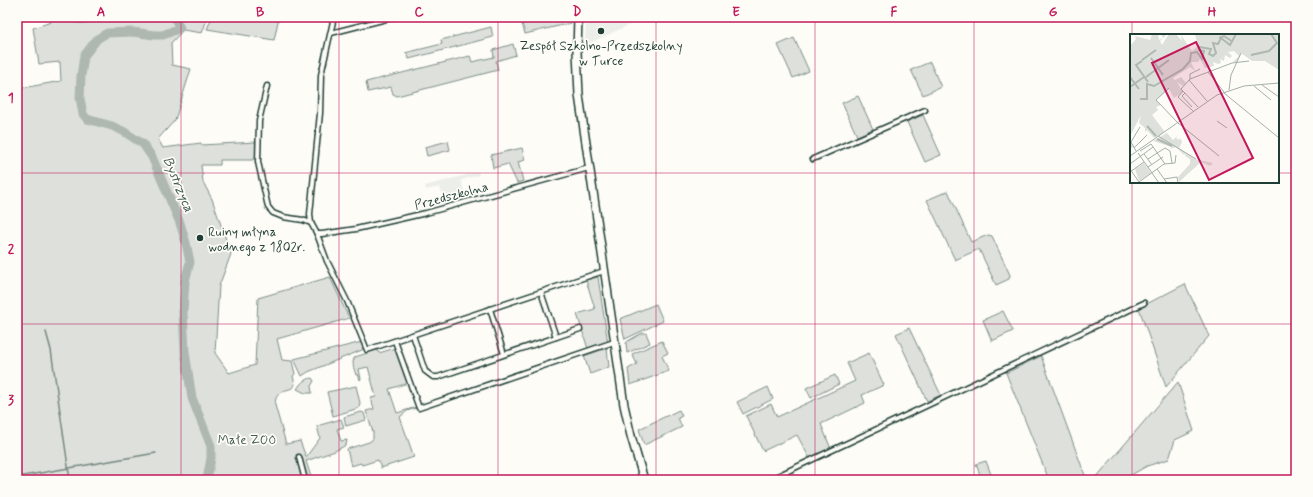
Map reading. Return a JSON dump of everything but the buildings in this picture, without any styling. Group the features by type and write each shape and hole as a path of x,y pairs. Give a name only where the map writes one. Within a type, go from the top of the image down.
{"main road":[{"path":"578,17 578,79 589,168 624,405 631,436 644,480"}],"street":[{"path":"334,17 320,79 320,113 310,214 311,223 347,301 367,350 604,271"},
{"path":"331,33 394,17"},
{"path":"267,86 259,121 258,162 268,207 273,213 283,217 303,220 311,223"},
{"path":"813,159 925,110"},
{"name":"Przedszkolna","path":"317,234 356,229 426,213 589,168"},
{"path":"540,292 556,337"},
{"path":"769,480 1144,303"},
{"path":"490,309 504,354"},
{"path":"412,335 426,371 432,378 580,329"},
{"path":"395,341 419,408 614,342"},
{"path":"299,457 305,480"}],"shaded area":[{"name":"Zespół Szkolno-Przedszkolny w Turce","path":"586,17 647,17 585,45"},
{"path":"478,172 479,175 461,180 466,199 445,205 440,187 426,190 425,186"}],"green space":[{"name":"Małe ZOO","path":"50,17 208,17 202,33 183,30 171,43 172,65 191,69 175,120 158,139 163,148 201,143 201,145 256,142 256,158 252,160 220,160 220,165 201,165 203,182 212,199 231,254 219,286 215,353 229,373 255,365 258,298 330,277 350,318 277,339 282,360 292,361 295,374 293,376 295,384 293,388 280,393 275,401 286,444 300,441 306,457 320,438 317,426 341,419 344,427 337,429 341,441 347,440 346,445 335,451 306,461 312,480 17,480 17,89 61,81 60,62 39,64 33,28 51,22"},
{"path":"212,17 279,17 274,40 207,29"},
{"path":"540,17 572,17 571,23 525,34 521,20"},
{"path":"491,27 493,37 409,59 408,55 405,53 442,44 441,40"},
{"path":"794,38 809,71 793,78 778,45"},
{"path":"513,44 516,55 496,61 498,70 397,96 393,94 391,87 368,92 366,82 470,56 472,62 494,57 493,50"},
{"path":"930,62 941,87 923,95 911,70"},
{"path":"858,96 873,129 857,136 842,103"},
{"path":"923,115 941,155 925,162 907,122"},
{"path":"448,141 450,150 427,156 425,147"},
{"path":"522,148 525,160 518,162 523,181 517,183 508,164 493,168 491,155"},
{"path":"948,191 971,242 988,235 992,236 1010,275 1009,279 996,285 979,249 955,260 927,200"},
{"path":"598,277 608,343 588,349 577,314 595,309 586,280"},
{"path":"1185,284 1209,336 1166,387 1139,308"},
{"path":"656,304 663,321 625,339 620,319"},
{"path":"1003,311 1013,331 992,341 983,320"},
{"path":"909,328 941,395 927,401 896,334"},
{"path":"642,333 646,333 650,343 627,353 626,343"},
{"path":"662,341 668,353 662,356 669,371 630,385 628,369 637,364 632,354"},
{"path":"362,342 362,350 308,372 302,376 294,359"},
{"path":"395,348 408,383 389,389 397,413 416,407 407,411 400,417 414,457 381,468 378,460 362,465 361,463 351,466 347,449 369,442 373,439 373,432 366,411 374,409 371,398 376,397 368,367 359,369 360,380 358,374 356,375 354,370 354,359 355,357 377,350 379,353"},
{"path":"607,348 609,367 590,374 584,356"},
{"path":"869,353 884,385 862,395 865,403 821,424 831,449 810,459 797,435 763,451 746,416 771,404 777,417 855,381 847,363"},
{"path":"1041,356 1086,478 1085,480 1049,480 1006,373"},
{"path":"835,375 839,384 811,398 806,388"},
{"path":"312,378 314,381 311,386 312,393 305,393 297,389 307,379"},
{"path":"1178,382 1194,431 1175,440 1169,459 1147,466 1122,480 1094,480"},
{"path":"356,386 360,403 359,408 333,416 327,392"},
{"path":"768,387 773,399 743,414 737,402"},
{"path":"679,410 682,416 678,418 682,427 644,445 639,429"},
{"path":"361,412 364,413 366,420 346,426 344,417"},
{"path":"986,461 993,480 982,480 976,464"}],"waterway":[{"name":"Bystrzyca","path":"67,17 76,19 91,17"},
{"name":"Bystrzyca","path":"174,17 180,28 163,35 133,32 107,33 97,39 84,56 80,98 83,114 87,119 112,126 143,144 152,157 180,223 190,262 185,281 183,312 185,352 192,398 211,446 211,458 207,480"},
{"path":"46,332 51,350 70,480"},
{"path":"17,477 156,453"}],"place":[{"name":"Zespół Szkolno-Przedszkolny w Turce","path":"601,31"},
{"name":"Ruiny młyna wodnego z 1802r.","path":"200,238"}]}
